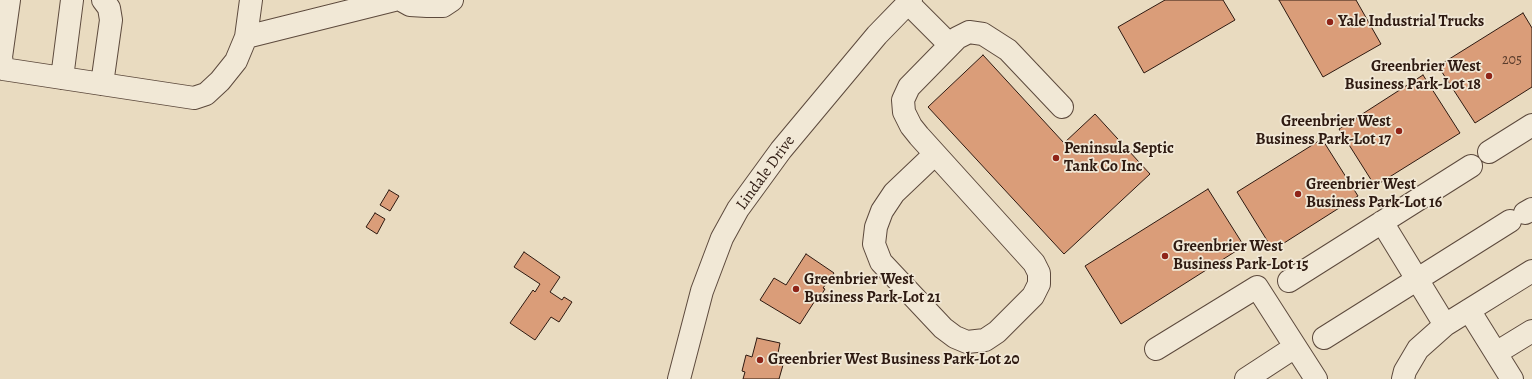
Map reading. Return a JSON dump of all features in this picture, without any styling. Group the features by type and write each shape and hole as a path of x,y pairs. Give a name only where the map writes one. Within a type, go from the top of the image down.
{"street":[{"path":"9,0 1,57 4,69 194,98 206,94 220,82 236,60 246,37 251,0"},
{"path":"62,78 72,0"},
{"path":"102,84 111,20 109,8 103,0"},
{"path":"246,37 394,0"},
{"path":"401,0 410,5 427,6 443,6 452,0"},
{"path":"910,1 950,45"},
{"name":"Lindale Drive","path":"679,379 702,291 722,238 738,209 781,150 877,36 910,1"},
{"path":"935,154 894,193 882,211 876,227 874,244 881,262 942,328 955,337 967,342 985,340 997,332 1033,296 1039,284 1039,273 1034,263 911,126 904,112 902,100 909,87 950,45 957,38 969,32 983,34 1008,50 1062,107"},
{"path":"1489,152 1532,125"},
{"path":"1289,281 1472,166"},
{"path":"1324,338 1522,214"},
{"path":"1382,222 1445,325"},
{"path":"1403,379 1405,371 1418,349 1445,325 1532,271"},
{"path":"1156,349 1257,288 1316,379"},
{"path":"1469,310 1512,379"},
{"path":"1496,353 1532,331"},
{"path":"1246,379 1295,347"}],"building":[{"path":"1165,0 1223,0 1235,20 1144,73 1118,27"},
{"name":"Yale Industrial Trucks","path":"1279,0 1356,0 1381,44 1323,77"},
{"name":"Greenbrier West Business Park-Lot 18","path":"1523,13 1532,28 1532,87 1475,123 1438,66"},
{"name":"Peninsula Septic Tank Co Inc","path":"983,55 1064,143 1095,114 1150,174 1064,254 928,107"},
{"name":"Greenbrier West Business Park-Lot 17","path":"1423,75 1460,133 1375,186 1339,129"},
{"name":"Greenbrier West Business Park-Lot 16","path":"1322,139 1358,196 1273,250 1237,192"},
{"name":"Greenbrier West Business Park-Lot 15","path":"1208,189 1244,246 1121,324 1085,266"},
{"path":"389,190 399,196 390,211 380,205"},
{"path":"375,213 385,219 377,234 366,227"},
{"path":"524,252 560,277 550,292 562,300 564,297 572,302 559,322 551,317 535,340 510,323 533,290 535,292 540,284 514,267"},
{"name":"Greenbrier West Business Park-Lot 21","path":"806,254 834,273 823,288 825,289 820,297 818,296 800,324 760,300 774,278 786,285"},
{"name":"Greenbrier West Business Park-Lot 20","path":"757,338 780,343 776,363 783,365 779,379 743,379 745,372 742,371 746,355 752,357"}],"place":[{"name":"Yale Industrial Trucks","path":"1330,22"},
{"name":"Greenbrier West Business Park-Lot 18","path":"1489,76"},
{"name":"Greenbrier West Business Park-Lot 17","path":"1399,131"},
{"name":"Peninsula Septic Tank Co Inc","path":"1056,158"},
{"name":"Greenbrier West Business Park-Lot 16","path":"1298,194"},
{"name":"Greenbrier West Business Park-Lot 15","path":"1165,256"},
{"name":"Greenbrier West Business Park-Lot 21","path":"796,289"},
{"name":"Greenbrier West Business Park-Lot 20","path":"760,360"}]}
